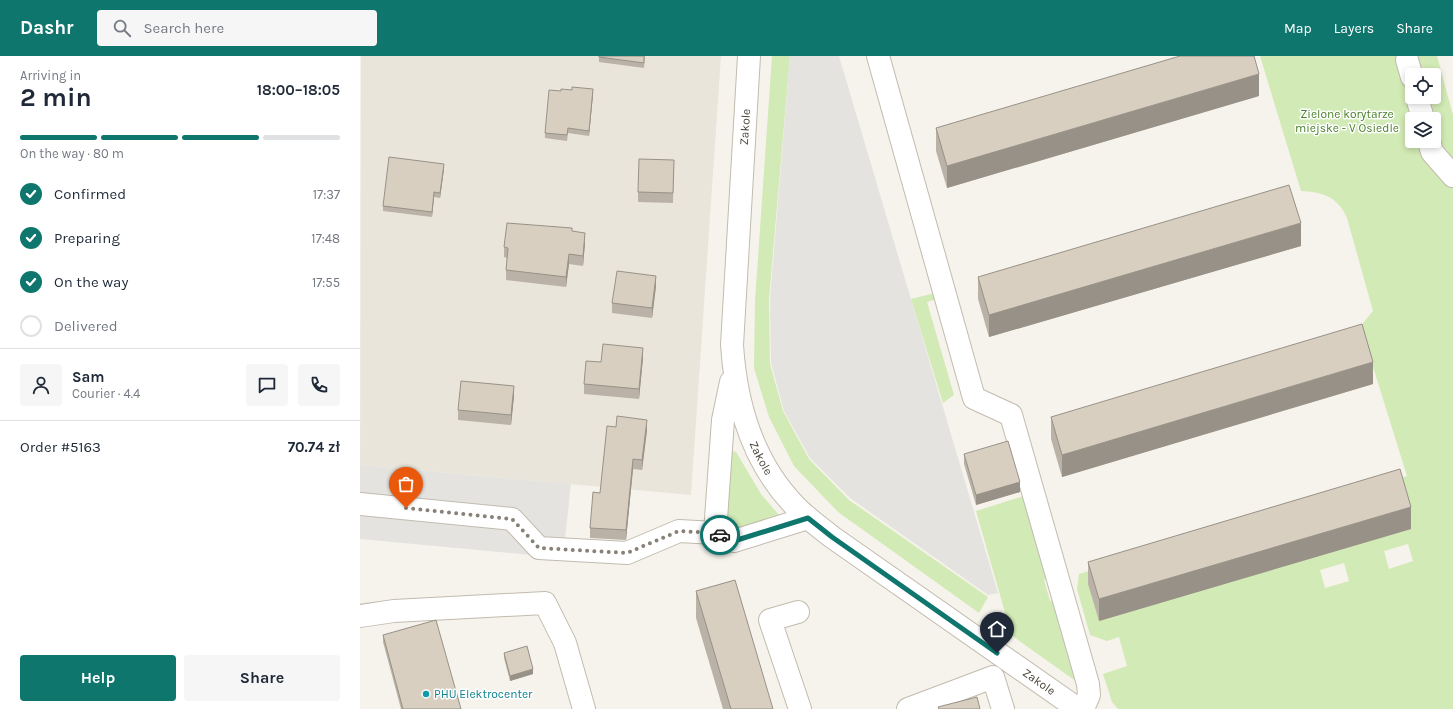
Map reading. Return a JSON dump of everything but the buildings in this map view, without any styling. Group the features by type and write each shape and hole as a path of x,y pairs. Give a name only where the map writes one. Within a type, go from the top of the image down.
{"street":[{"name":"Zakole","path":"749,56 732,320 733,371 742,414 751,438 771,476 796,507 808,518 832,537 1078,709"},
{"path":"878,56 974,398 1011,414 1088,684 1089,695 1083,709"},
{"path":"1431,148 1432,152 1453,176"},
{"path":"715,533 723,420 733,371"},
{"path":"360,504 512,519 539,548 627,553 679,531 715,533 734,541 808,518"},
{"path":"360,616 394,611 545,603 565,643 584,709"},
{"path":"798,612 770,620 800,709"},
{"path":"908,709 993,677 996,674 997,653"},
{"path":"993,677 1002,709"}],"shaded area":[{"path":"361,56 721,56 691,495 360,465"},
{"path":"790,56 839,56 998,593 988,595 850,498 810,458 784,411 771,363 770,299"},
{"path":"360,465 571,484 563,558 360,539"}],"green space":[{"path":"772,56 790,56 769,299 770,364 783,411 809,459 849,500 988,597 979,613 838,512 794,466 769,417 754,368 755,301"},
{"name":"Zielone korytarze miejske - V Osiedle","path":"1260,56 1437,56 1440,68 1405,68 1405,104 1441,104 1441,71 1453,115 1453,709 1118,709 1112,702 1103,674 1127,666 1119,637 1107,641 1090,635 1077,589 1079,574 1106,566 1089,584 1100,621 1374,486 1407,476 1364,338 1358,329 1373,311 1347,218 1334,200 1323,194 1301,191","holes":["1408,544 1413,561 1389,569 1384,551","1344,563 1349,581 1325,588 1320,570"]},
{"path":"935,293 937,299 927,302 954,395 943,403 911,299"},
{"path":"732,451 736,452 761,494 779,515 769,522 730,530 726,525 729,454"},
{"path":"1027,495 1051,578 1044,580 1050,601 1058,599 1077,682 1014,637 1010,630 976,511"}],"way so far":[{"path":"406,508 512,519 539,548 627,553 679,531 715,533 720,535"}],"place":[{"name":"PHU Elektrocenter","path":"426,694"}],"route":[{"path":"720,535 734,541 808,518 832,537 997,653"}]}
